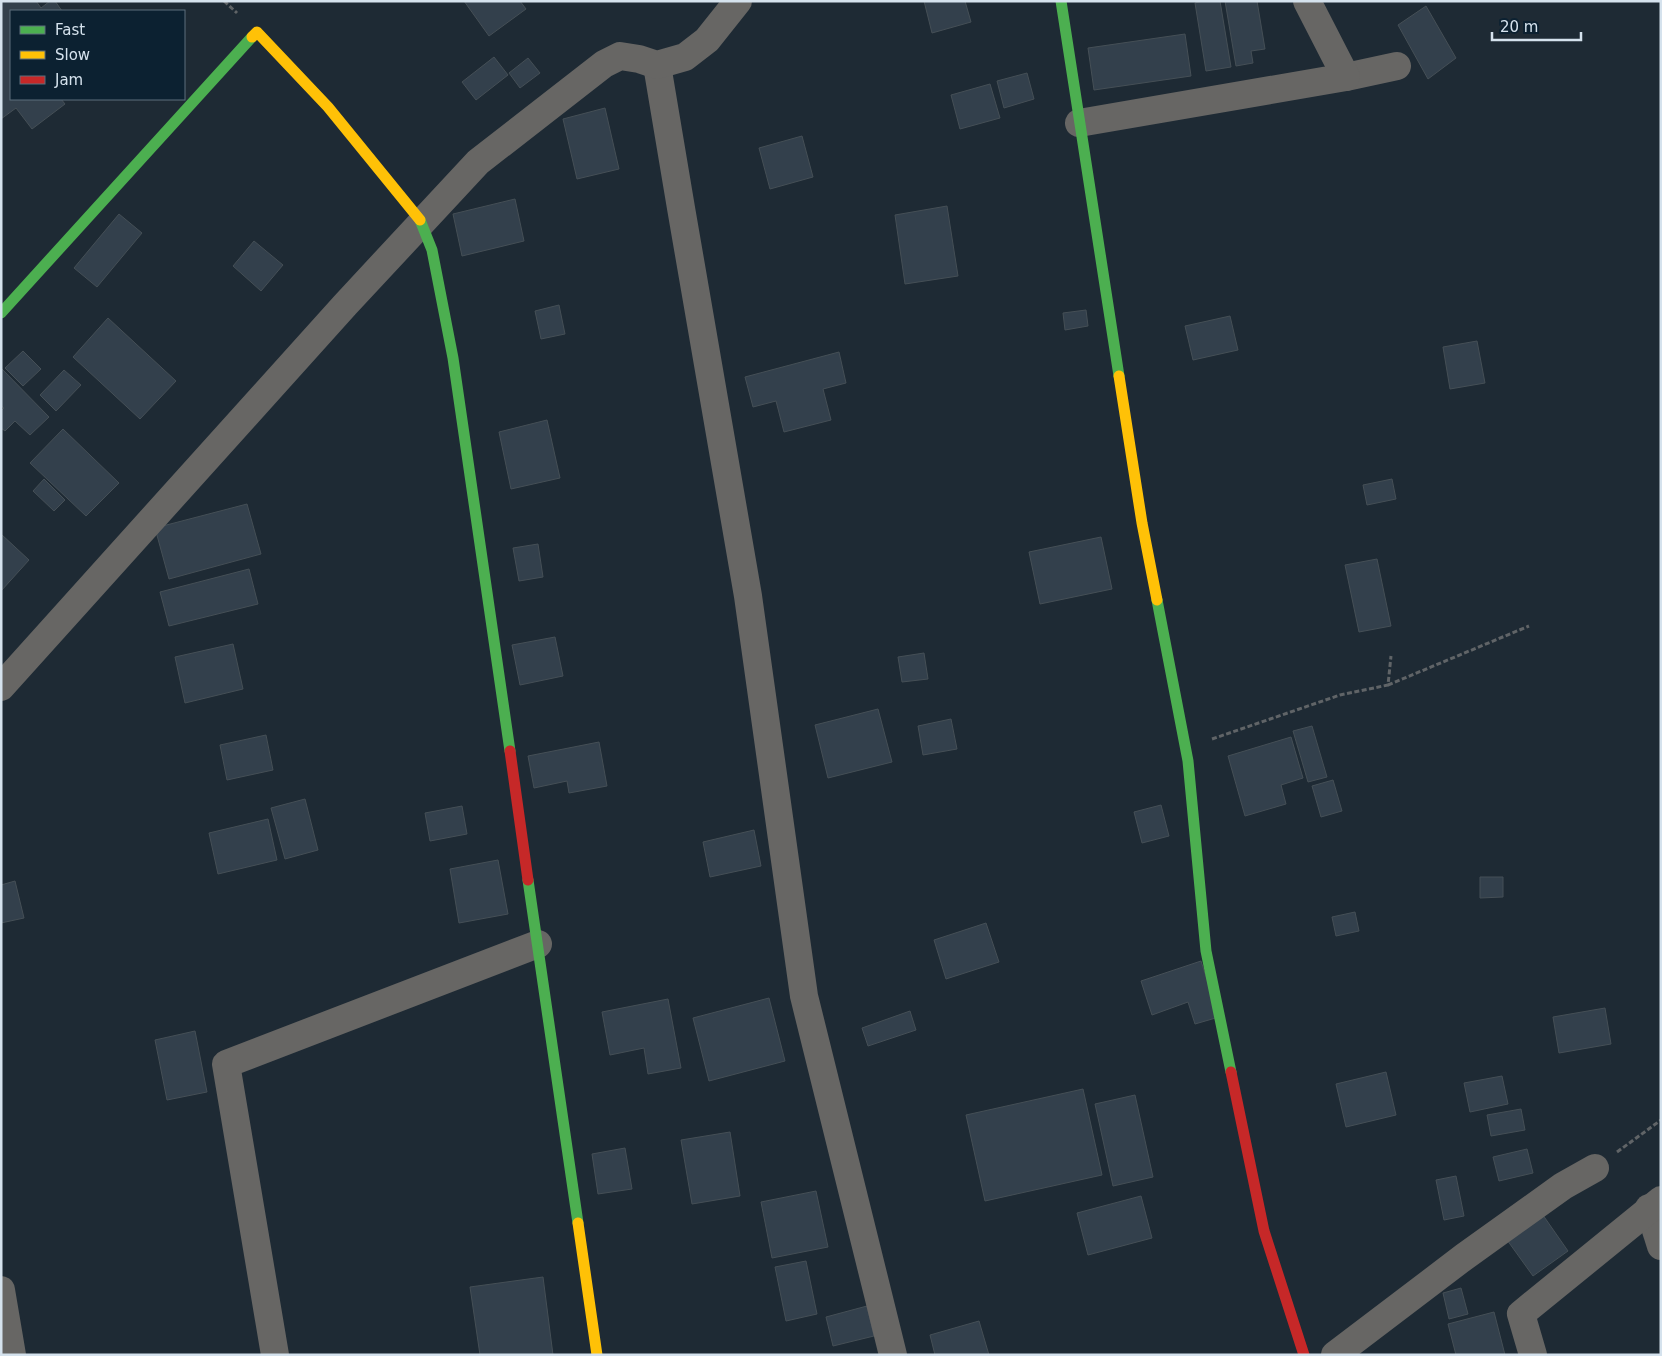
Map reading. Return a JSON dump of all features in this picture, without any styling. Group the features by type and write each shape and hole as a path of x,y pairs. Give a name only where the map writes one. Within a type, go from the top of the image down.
{"street":[{"path":"1,687 421,221 478,162 604,64 620,56 638,58 657,64 685,57 708,40 738,1"},
{"path":"1061,1 1142,523 1188,761 1206,951 1264,1231 1304,1355"},
{"path":"1307,1 1346,77"},
{"path":"1,313 257,32 328,107 421,221 432,250 453,358 597,1355"},
{"path":"657,64 680,208 748,596 804,996 893,1355"},
{"path":"1079,123 1346,77 1397,66"},
{"path":"275,1355 226,1064 538,944"},
{"path":"1335,1355 1464,1257 1555,1192 1595,1168"},
{"path":"1655,1204 1661,1246"},
{"path":"1533,1355 1521,1314 1655,1204"},
{"path":"1,1290 12,1355"}],"path":[{"path":"1188,761 1202,744 1210,740 1340,694 1388,685 1528,626"},
{"path":"1388,685 1391,656"},
{"path":"1595,1168 1661,1120"}],"building":[{"path":"1,1 36,1 41,8 50,1 55,1 61,10 10,10 10,100 62,100 65,104 32,129 16,108 1,119"},
{"path":"464,1 520,1 526,9 489,36"},
{"path":"924,1 965,1 971,22 932,33"},
{"path":"1220,1 1231,67 1206,71 1195,3"},
{"path":"1225,1 1257,1 1265,49 1251,51 1253,63 1236,66"},
{"path":"1426,6 1456,58 1428,79 1398,25"},
{"path":"1185,34 1191,76 1094,90 1088,48"},
{"path":"494,57 508,75 476,100 462,82"},
{"path":"528,58 540,73 520,88 509,73"},
{"path":"1027,73 1034,99 1004,108 997,81"},
{"path":"990,84 1000,118 960,129 951,95"},
{"path":"605,108 619,169 577,179 563,119"},
{"path":"802,136 813,177 770,189 759,148"},
{"path":"515,199 524,241 462,256 453,214"},
{"path":"947,206 958,276 905,284 895,215"},
{"path":"119,214 142,233 97,287 74,268"},
{"path":"254,241 283,265 261,291 233,266"},
{"path":"559,305 565,334 541,339 535,311"},
{"path":"1086,310 1088,326 1065,330 1063,313"},
{"path":"1230,316 1238,350 1193,360 1185,326"},
{"path":"108,318 176,381 140,419 73,357"},
{"path":"1477,341 1485,383 1450,389 1443,347"},
{"path":"23,351 41,369 23,386 5,368"},
{"path":"839,352 846,383 823,389 831,420 784,432 776,401 753,407 745,377"},
{"path":"1,368 49,417 30,435 15,421 5,431 1,428 1,411 4,408 1,406"},
{"path":"64,370 81,385 56,411 40,395"},
{"path":"547,420 560,478 511,489 499,432"},
{"path":"63,429 119,483 86,516 30,463"},
{"path":"44,479 65,500 54,511 33,491"},
{"path":"1392,479 1396,499 1367,505 1363,485"},
{"path":"247,504 261,554 169,579 155,528"},
{"path":"1,534 29,560 1,591"},
{"path":"1101,537 1112,589 1040,604 1029,552"},
{"path":"538,544 543,577 519,581 513,548"},
{"path":"1377,559 1391,626 1359,632 1345,565"},
{"path":"249,569 258,604 169,626 160,592"},
{"path":"555,637 563,676 520,685 512,645"},
{"path":"233,644 243,689 185,703 175,657"},
{"path":"924,653 928,679 902,682 898,657"},
{"path":"878,709 892,762 828,778 815,725"},
{"path":"951,719 957,749 923,755 918,726"},
{"path":"1312,726 1327,777 1308,782 1293,731"},
{"path":"266,735 273,770 227,780 220,745"},
{"path":"1291,737 1303,778 1281,785 1286,804 1245,816 1228,756"},
{"path":"599,742 607,786 569,793 567,781 534,788 528,756"},
{"path":"1333,780 1342,811 1321,817 1312,786"},
{"path":"305,799 318,850 285,859 271,808"},
{"path":"1161,805 1169,836 1142,843 1134,812"},
{"path":"462,806 467,834 430,841 425,813"},
{"path":"268,819 277,860 218,874 209,833"},
{"path":"754,830 761,866 710,877 703,842"},
{"path":"498,860 508,914 459,923 450,869"},
{"path":"1480,877 1503,877 1503,897 1480,898"},
{"path":"15,881 24,918 1,923 1,885"},
{"path":"1355,912 1359,931 1336,936 1332,917"},
{"path":"986,923 999,962 946,979 934,940"},
{"path":"1201,961 1219,1017 1195,1024 1188,1002 1152,1015 1141,981"},
{"path":"769,998 785,1061 709,1081 693,1018"},
{"path":"668,999 681,1068 648,1074 644,1048 610,1055 602,1012"},
{"path":"1605,1008 1611,1044 1559,1053 1553,1017"},
{"path":"910,1011 916,1030 868,1046 862,1028"},
{"path":"195,1031 207,1092 167,1100 155,1040"},
{"path":"1386,1072 1396,1115 1346,1127 1336,1084"},
{"path":"1502,1076 1508,1104 1470,1112 1464,1083"},
{"path":"1083,1089 1102,1175 985,1201 966,1115"},
{"path":"1135,1095 1153,1177 1113,1186 1095,1104"},
{"path":"1521,1109 1525,1130 1491,1136 1487,1115"},
{"path":"730,1132 740,1196 692,1204 681,1140"},
{"path":"625,1148 632,1189 598,1194 592,1154"},
{"path":"1527,1149 1533,1173 1499,1181 1493,1157"},
{"path":"1456,1176 1464,1216 1444,1220 1436,1180"},
{"path":"816,1191 828,1247 772,1258 761,1202"},
{"path":"1141,1196 1152,1238 1088,1255 1077,1213"},
{"path":"1538,1208 1568,1251 1533,1276 1502,1233"},
{"path":"806,1261 817,1314 786,1321 775,1267"},
{"path":"543,1277 553,1355 480,1355 470,1287"},
{"path":"1461,1288 1468,1314 1449,1319 1443,1293"},
{"path":"867,1306 874,1336 833,1346 826,1317"},
{"path":"1494,1312 1505,1355 1456,1355 1448,1324"},
{"path":"979,1321 989,1355 935,1355 930,1335"}],"traffic: fast":[{"path":"1061,1 1119,376"},
{"path":"1,313 252,37"},
{"path":"420,220 432,250 453,358 510,751"},
{"path":"1157,600 1188,761 1206,951 1231,1072"},
{"path":"528,880 578,1223"}],"traffic: slow":[{"path":"252,37 257,32 328,107 420,220"},
{"path":"1119,376 1142,523 1157,600"},
{"path":"578,1223 597,1355"}],"traffic: jam":[{"path":"510,751 528,880"},
{"path":"1231,1072 1264,1231 1304,1355"}]}
